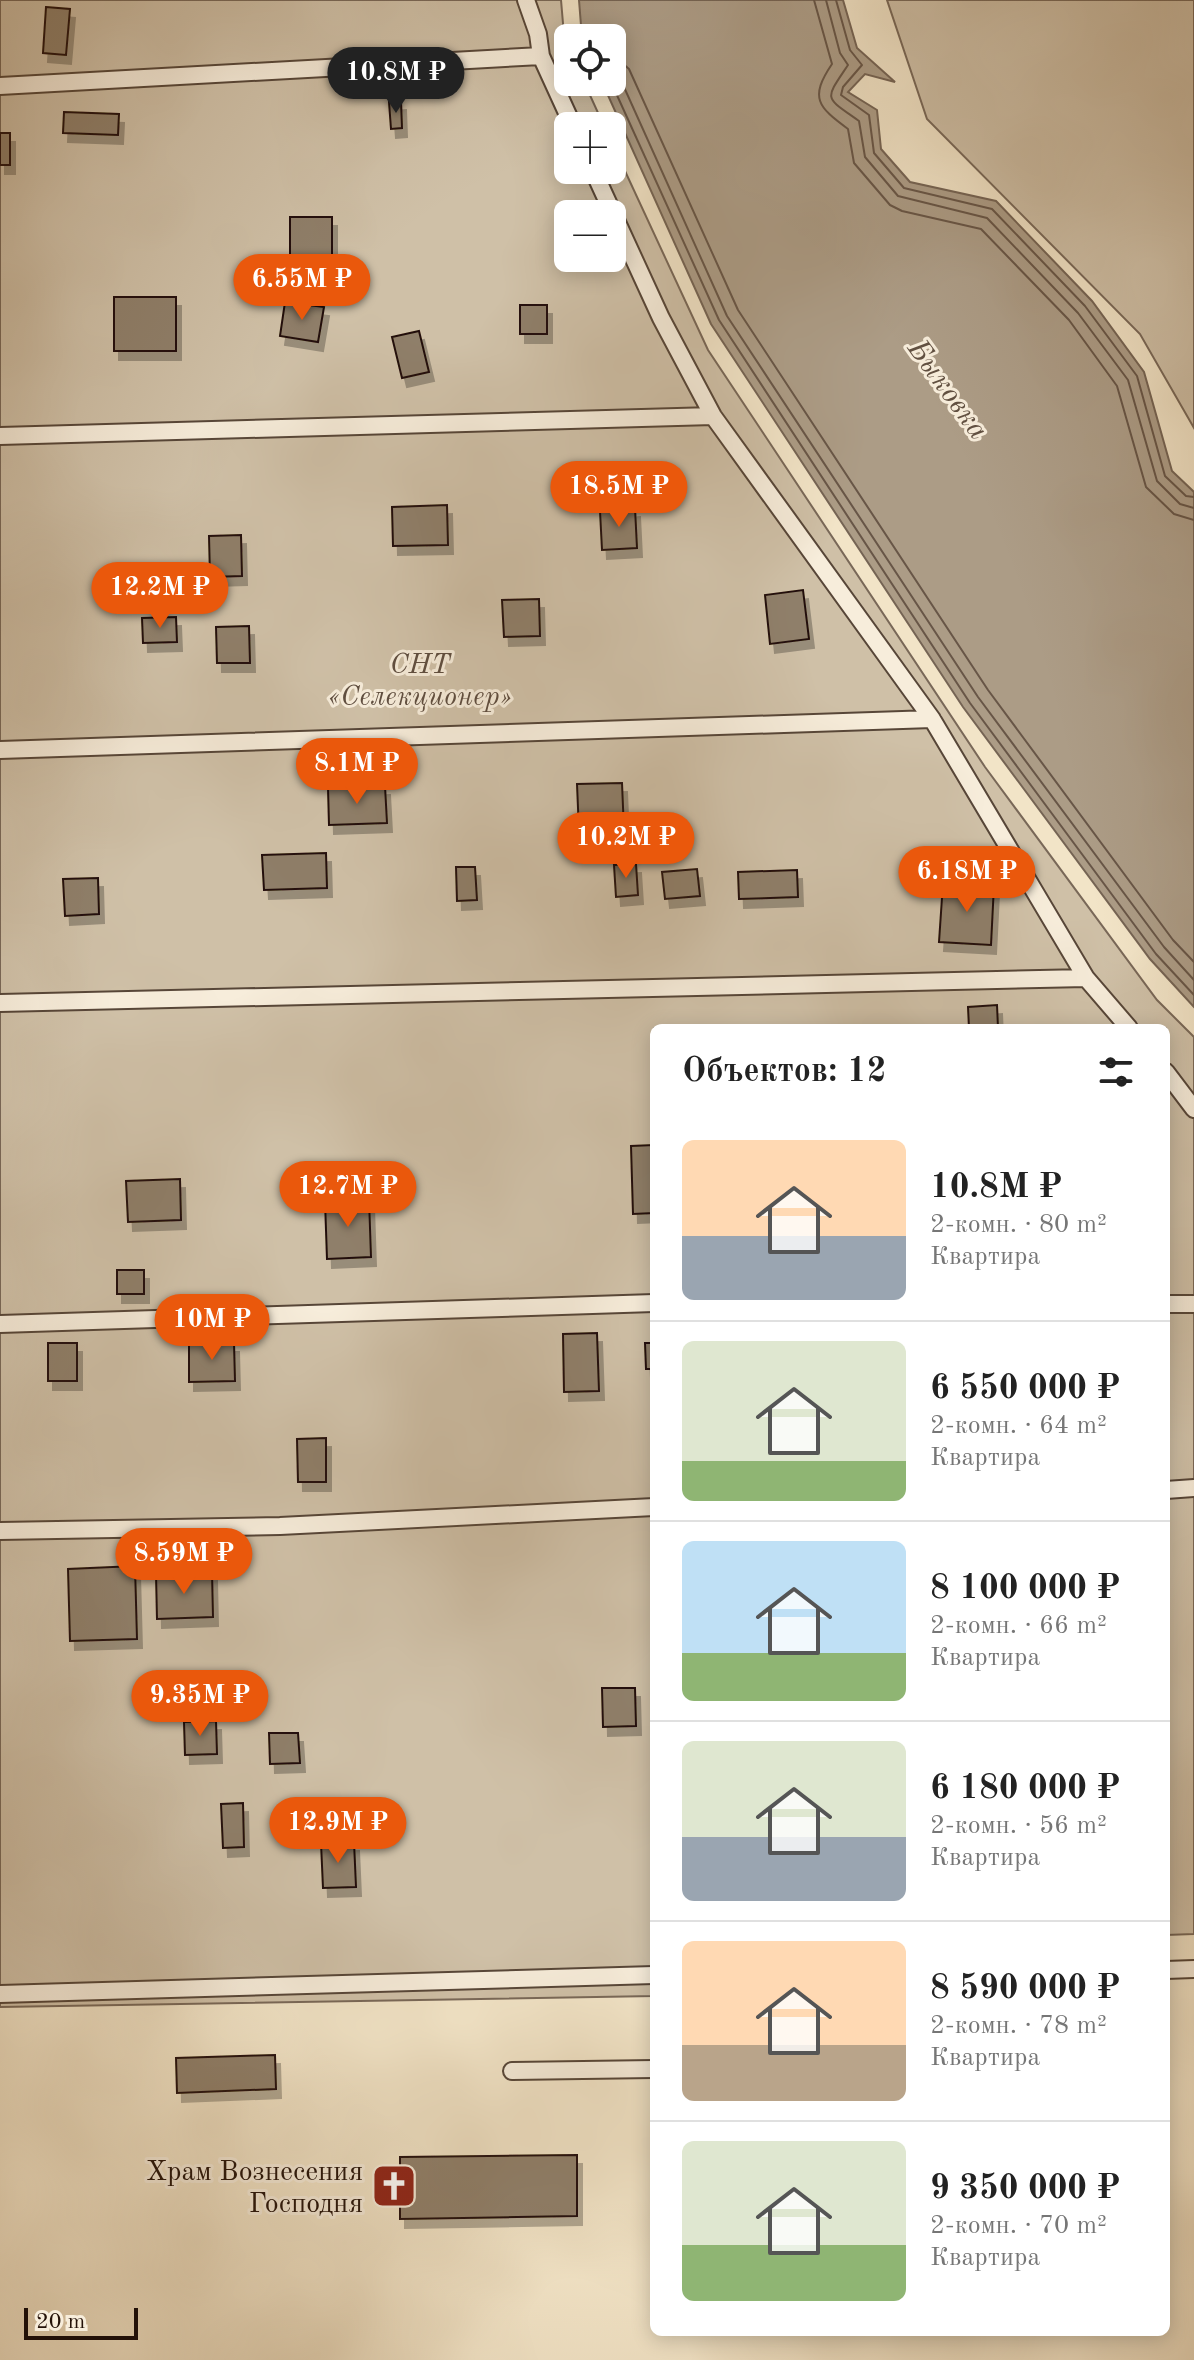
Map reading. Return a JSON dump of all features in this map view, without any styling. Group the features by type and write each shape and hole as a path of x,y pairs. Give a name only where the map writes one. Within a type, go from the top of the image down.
{"lane":[{"path":"526,0 538,34 541,56 567,112"},
{"path":"0,86 541,56"},
{"path":"599,184 661,318 713,416 932,719 1086,978 1126,1024"},
{"path":"0,436 713,416"},
{"path":"0,750 932,719"},
{"path":"0,1003 1086,978"},
{"path":"1170,1077 1194,1109"},
{"path":"0,1324 650,1303"},
{"path":"1170,1304 1194,1304"},
{"path":"1170,1490 1194,1488"},
{"path":"0,1531 280,1526 650,1507"},
{"path":"1170,1970 1194,1969"},
{"path":"0,1994 650,1975"},
{"path":"512,2071 650,2069"}],"green space":[{"name":"СНТ «Селекционер»","path":"0,0 561,0 563,24 554,24 554,96 590,96 598,112 554,112 554,184 626,184 626,173 708,350 985,767 1157,1000 1194,1037 1194,1934 1170,1935 1170,1024 650,1024 650,1996 0,2007"},
{"path":"887,0 1194,0 1194,428 1140,334 927,119"}],"water":[{"name":"Быковка","path":"579,0 843,0 857,48 895,82 865,74 848,92 877,110 881,149 910,182 996,201 1092,301 1144,372 1172,471 1194,492 1194,1007 1150,959 963,707 711,324 626,135 626,112 616,112 608,96 626,96 626,24 581,24"}],"building":[{"path":"46,7 70,9 66,55 43,53"},
{"path":"401,101 402,128 391,129 389,102"},
{"path":"64,112 119,114 118,135 63,133"},
{"path":"0,133 10,133 10,165 0,165"},
{"path":"290,217 332,217 332,262 290,262"},
{"path":"114,297 176,297 176,351 114,351"},
{"path":"285,302 324,307 318,342 280,336"},
{"path":"520,305 547,305 547,334 520,334"},
{"path":"419,331 429,372 402,378 392,337"},
{"path":"447,505 448,545 393,546 392,507"},
{"path":"635,508 637,548 602,550 600,511"},
{"path":"241,535 242,576 210,577 209,536"},
{"path":"803,590 809,639 770,644 765,595"},
{"path":"539,599 540,636 504,637 502,600"},
{"path":"176,617 177,642 143,643 142,618"},
{"path":"249,626 250,663 217,663 216,627"},
{"path":"622,783 624,831 579,832 577,784"},
{"path":"385,786 387,823 329,825 328,788"},
{"path":"326,853 327,888 264,890 262,855"},
{"path":"636,864 638,895 616,897 614,865"},
{"path":"456,867 475,867 477,900 457,901"},
{"path":"697,869 700,896 665,899 662,872"},
{"path":"797,870 798,897 739,899 738,872"},
{"path":"98,878 99,914 65,916 63,879"},
{"path":"943,883 994,885 991,945 939,942"},
{"path":"997,1005 998,1024 969,1024 968,1007"},
{"path":"650,1145 650,1213 633,1214 631,1146"},
{"path":"180,1179 181,1220 128,1222 126,1181"},
{"path":"369,1199 371,1257 327,1259 325,1201"},
{"path":"117,1270 144,1270 144,1294 117,1294"},
{"path":"597,1333 599,1391 564,1392 563,1334"},
{"path":"48,1343 77,1343 77,1381 48,1381"},
{"path":"189,1343 234,1343 235,1381 189,1382"},
{"path":"645,1343 650,1343 650,1369 646,1369"},
{"path":"326,1438 326,1482 298,1482 297,1439"},
{"path":"135,1566 137,1639 70,1641 68,1569"},
{"path":"212,1572 213,1617 157,1619 156,1574"},
{"path":"602,1688 635,1688 636,1726 603,1727"},
{"path":"216,1721 217,1754 185,1755 184,1722"},
{"path":"269,1733 298,1733 300,1763 270,1764"},
{"path":"243,1803 244,1847 223,1848 221,1804"},
{"path":"354,1842 356,1887 323,1888 321,1843"},
{"path":"275,2055 276,2089 177,2093 176,2058"},
{"path":"577,2155 577,2216 400,2219 400,2157"}],"place":[{"name":"Храм Вознесения Господня","path":"394,2186"}]}
